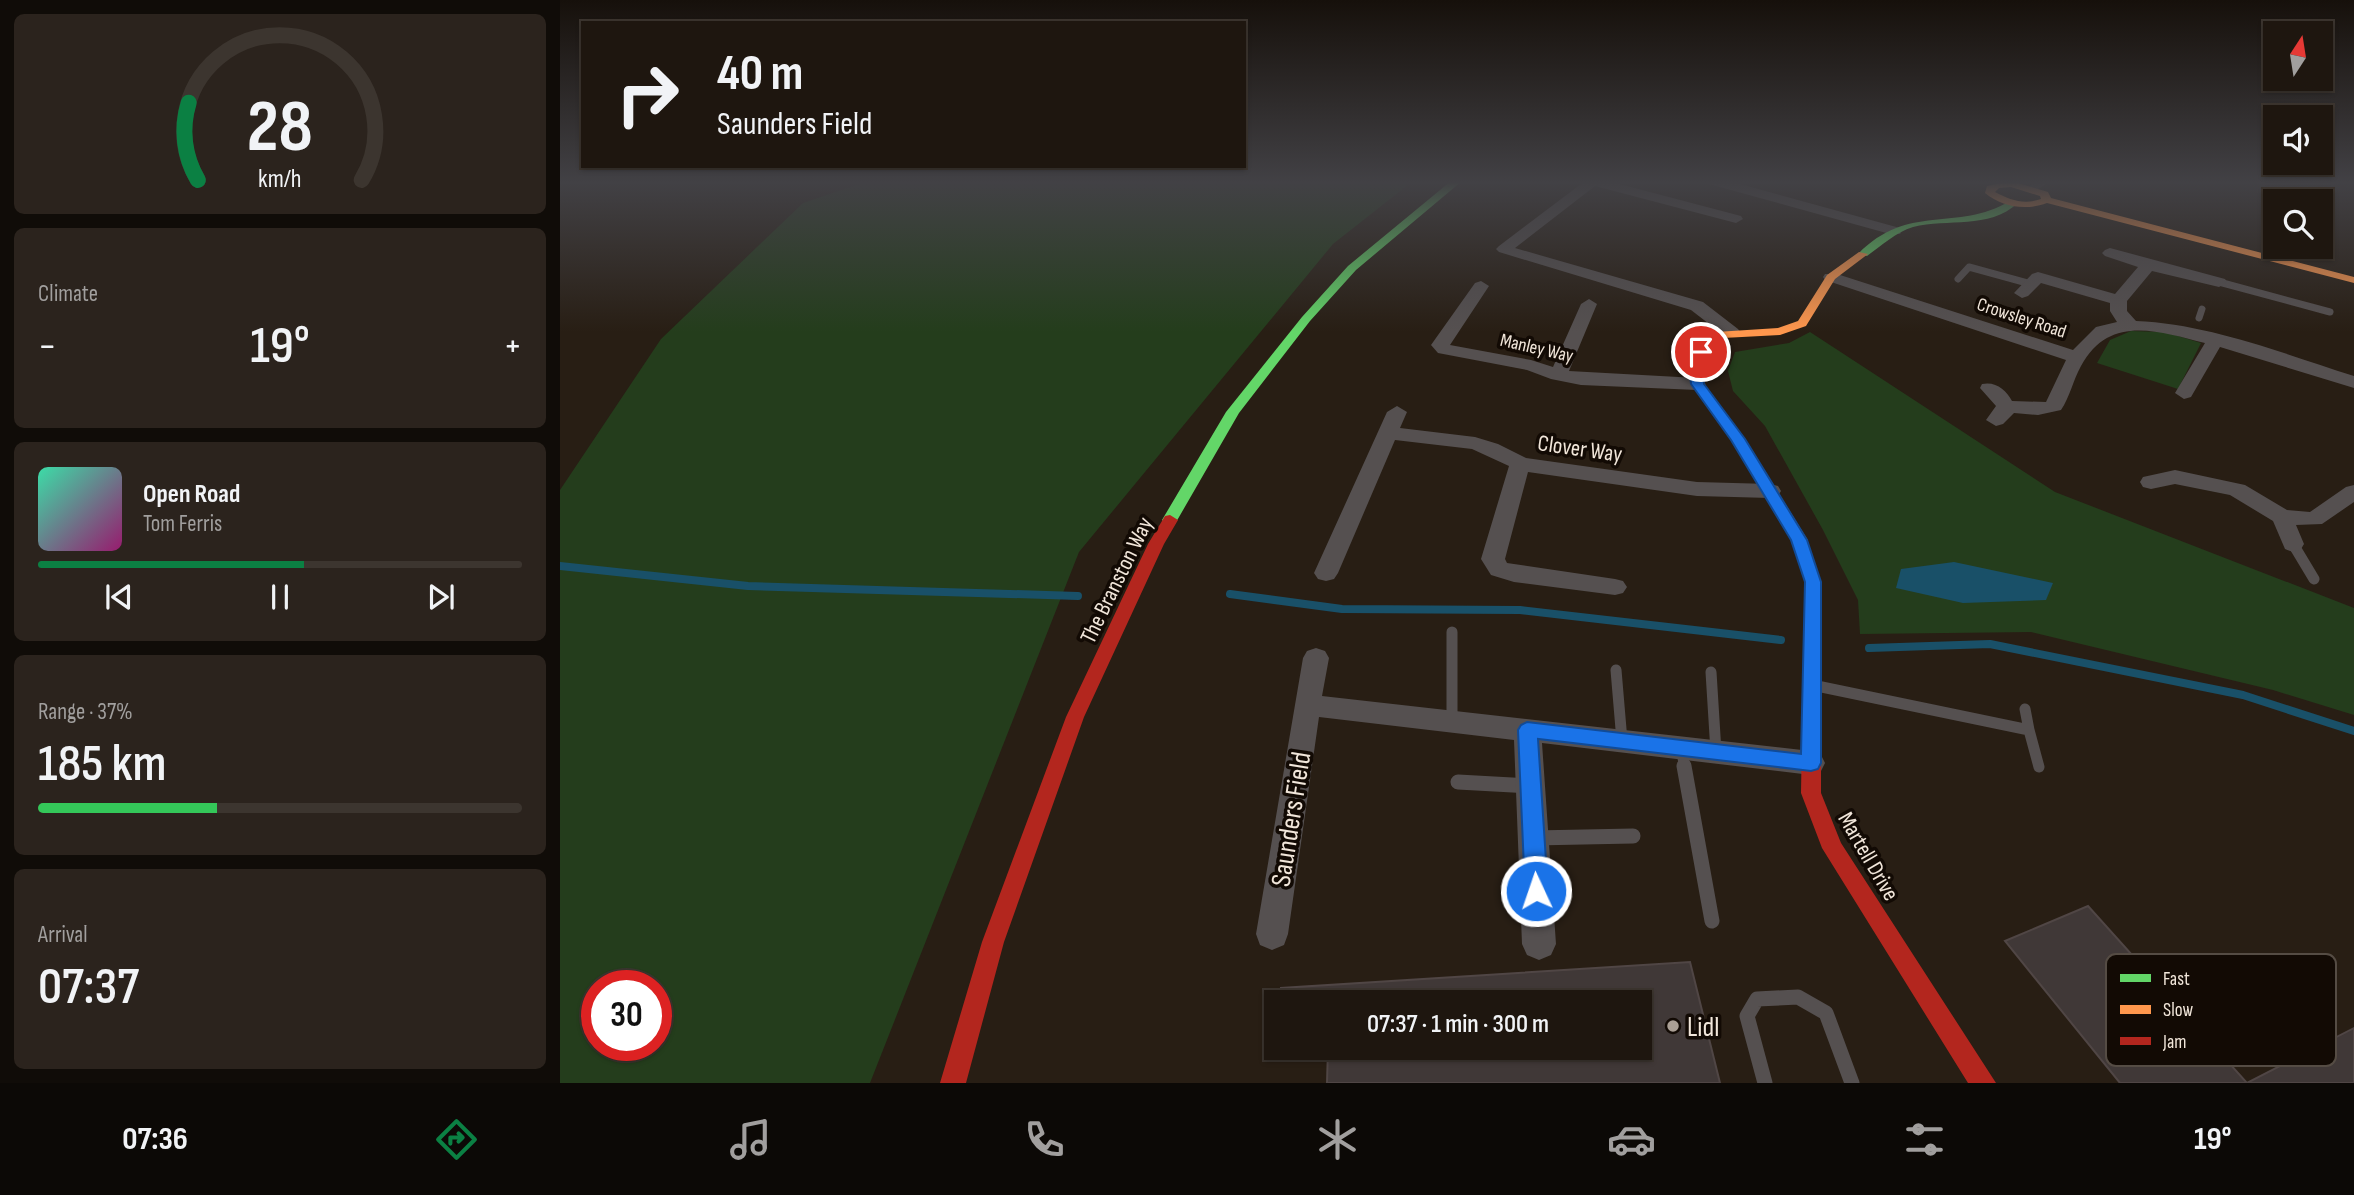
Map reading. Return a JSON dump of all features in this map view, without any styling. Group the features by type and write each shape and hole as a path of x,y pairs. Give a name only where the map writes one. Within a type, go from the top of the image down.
{"main road":[{"name":"The Branston Way","path":"953,1083 993,942 1076,717 1156,544 1233,412 1306,319 1352,268 1396,232"},
{"path":"1698,384 1696,360 1705,345 1720,335 1780,331 1802,323 1831,277 1894,232"},
{"path":"2167,232 2354,280"},
{"name":"Martell Drive","path":"1698,384 1738,439 1799,540 1813,582 1811,793 1833,848 1983,1083"}],"street":[{"path":"1527,232 1504,249 1697,306 1732,333"},
{"path":"2110,253 2219,282"},
{"path":"2129,324 2119,315 2119,300 2148,265"},
{"name":"Crowsley Road","path":"1831,277 2076,357 2104,329 2129,324 2168,327 2197,322 2215,341 2354,382"},
{"path":"2030,281 2119,300"},
{"name":"Manley Way","path":"1481,286 1440,345 1444,349 1531,365 1558,375 1581,379 1698,384"},
{"path":"1558,375 1589,304"},
{"path":"2185,393 2215,341"},
{"path":"1989,388 2000,396 2001,413 2054,406 2076,357"},
{"path":"1325,573 1397,412"},
{"name":"Clover Way","path":"1389,433 1482,445 1507,453 1520,464 1697,489 1770,491"},
{"path":"1520,464 1497,539 1493,559 1499,569 1514,574 1615,587"},
{"path":"2151,482 2175,477 2237,490 2282,517 2314,519 2354,492"},
{"path":"2282,517 2293,544"},
{"name":"Saunders Field","path":"1272,934 1316,658"},
{"path":"1307,705 1811,763"},
{"path":"1527,730 1539,944"}],"lane":[{"path":"1958,279 1969,267 2030,281"},
{"path":"2219,282 2330,312"},
{"path":"2293,544 2314,579"},
{"path":"1452,632 1452,722"},
{"path":"1616,670 1622,741"},
{"path":"1711,672 1716,752"},
{"path":"1811,684 2029,730"},
{"path":"2025,709 2039,767"},
{"path":"1681,748 1712,921"},
{"path":"1458,782 1530,786"},
{"path":"1534,838 1633,836"},
{"path":"1765,1083 1747,1016 1757,999 1798,997 1826,1013 1852,1083"}],"green space":[{"path":"773,232 1349,232 1333,244 1079,552 870,1083 560,1083 560,490 661,339"},
{"path":"2131,331 2165,332 2201,343 2178,389 2097,363 2110,340"},
{"path":"1810,332 2055,492 2354,608 2354,715 2273,690 2031,632 1860,634 1858,600 1823,530 1765,426 1733,391 1728,371 1735,352 1789,343"}],"water":[{"path":"1954,562 2053,583 2046,600 1963,603 1896,588 1901,569"}],"building":[{"path":"2088,906 2131,954 2106,954 2106,1066 2005,941"},
{"name":"Lidl","path":"1690,962 1720,1083 1327,1083 1328,1060 1652,1060 1652,990 1281,988"},
{"path":"2354,1028 2354,1083 2247,1083 2280,1066 2336,1066 2336,1037"},
{"path":"2106,1066 2232,1066 2247,1083 2120,1083"}],"waterway":[{"path":"560,566 748,586 1078,596"},
{"path":"1230,594 1342,609 1520,610 1781,640"},
{"path":"1869,648 1990,644 2243,695 2354,731"}],"traffic: fast":[{"path":"1170,520 1233,412 1306,319 1352,268 1396,232"},
{"path":"1863,254 1895,232"}],"traffic: slow":[{"path":"2167,232 2354,280"},
{"path":"1812,675 1813,582 1799,539 1738,439 1697,384 1696,360 1705,345 1720,335 1780,331 1802,323 1831,277 1863,254"}],"traffic: jam":[{"path":"953,1083 993,942 1075,717 1156,544 1170,520"},
{"path":"1812,675 1811,793 1833,848 1983,1083"}],"place":[{"name":"Lidl","path":"1673,1026"}],"route":[{"path":"1536,891 1527,730 1811,763 1813,582 1799,540 1738,439 1698,384 1696,360 1701,352"}]}
